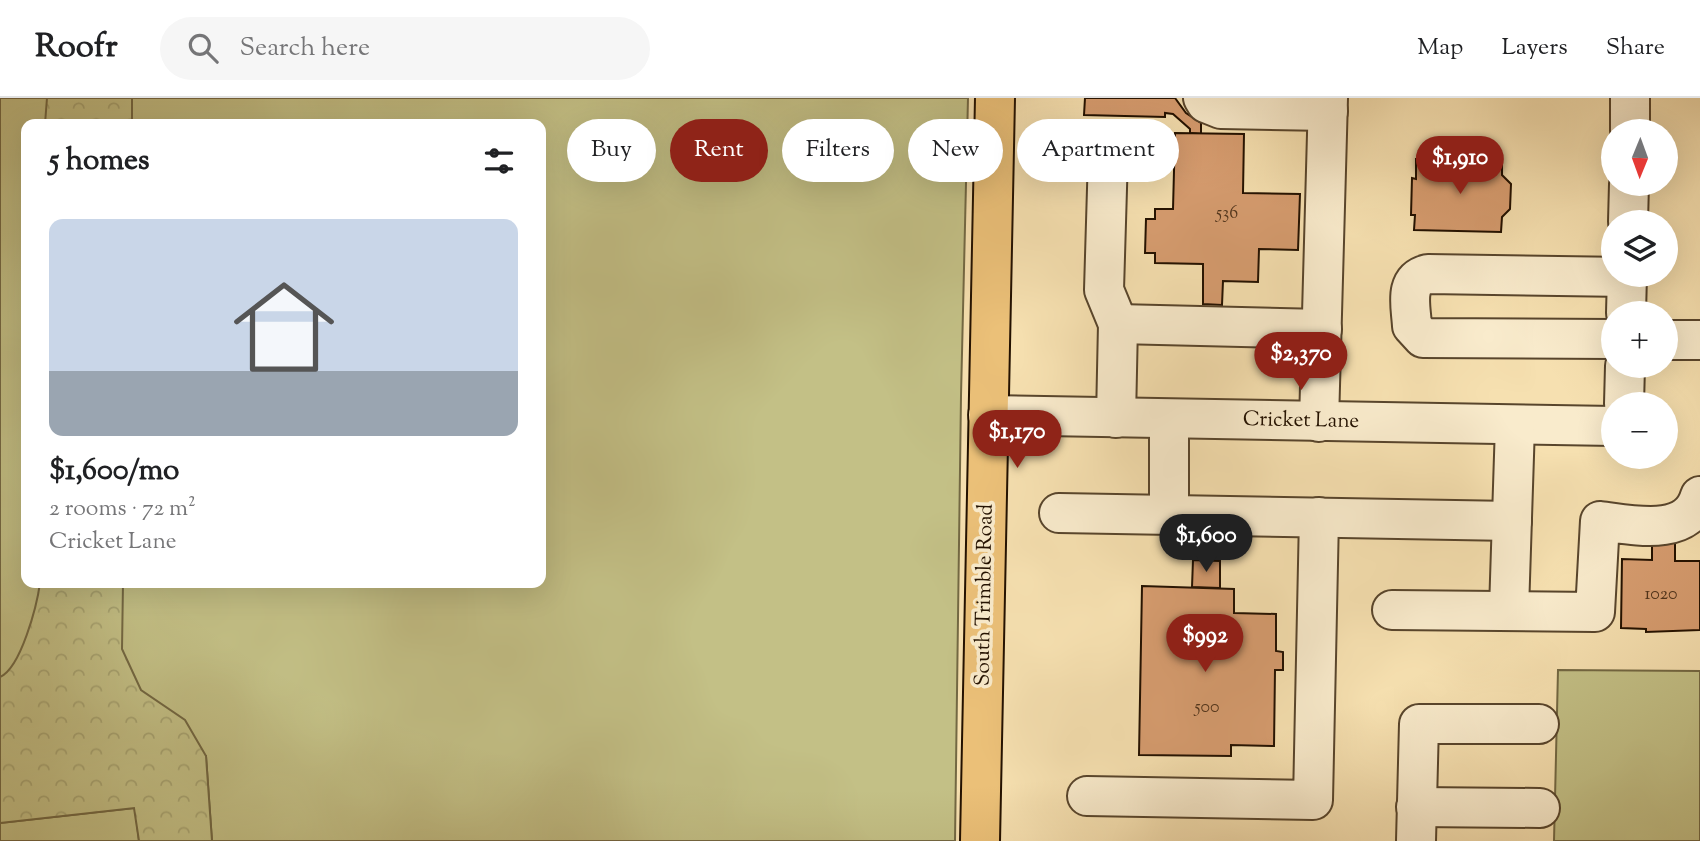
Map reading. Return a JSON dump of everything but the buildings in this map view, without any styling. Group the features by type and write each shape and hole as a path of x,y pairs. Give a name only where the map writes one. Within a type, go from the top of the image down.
{"main road":[{"name":"South Trimble Road","path":"980,841 995,98"}],"street":[{"path":"1203,98 1206,103 1221,109 1328,104 1319,422"},
{"path":"1630,98 1630,119"},
{"path":"1107,182 1104,290 1118,324 1116,418"},
{"path":"1601,339 1423,338 1412,326 1410,286 1414,280 1428,274 1627,288"},
{"path":"1118,324 1322,329"},
{"path":"1678,340 1700,340"},
{"name":"Cricket Lane","path":"988,415 1601,426"},
{"path":"1169,419 1169,514"},
{"path":"1509,610 1515,425"},
{"path":"1392,610 1595,612 1600,521 1648,526 1668,525 1684,519 1696,510 1700,496"},
{"path":"1059,513 1512,521"},
{"path":"1087,796 1313,800 1319,517"},
{"path":"1539,724 1419,724 1416,824 1540,808"}],"green space":[{"path":"0,98 968,98 968,119 908,119 908,182 966,182 955,841 212,841 206,756 0,762"},
{"path":"47,98 132,98 132,119 45,119"},
{"path":"39,588 123,588 122,649 141,690 185,720 206,756 212,841 139,841 134,808 0,823 0,677 15,662"},
{"path":"1558,670 1700,671 1700,841 1554,841"},
{"path":"135,808 139,841 0,841 0,823"}]}
